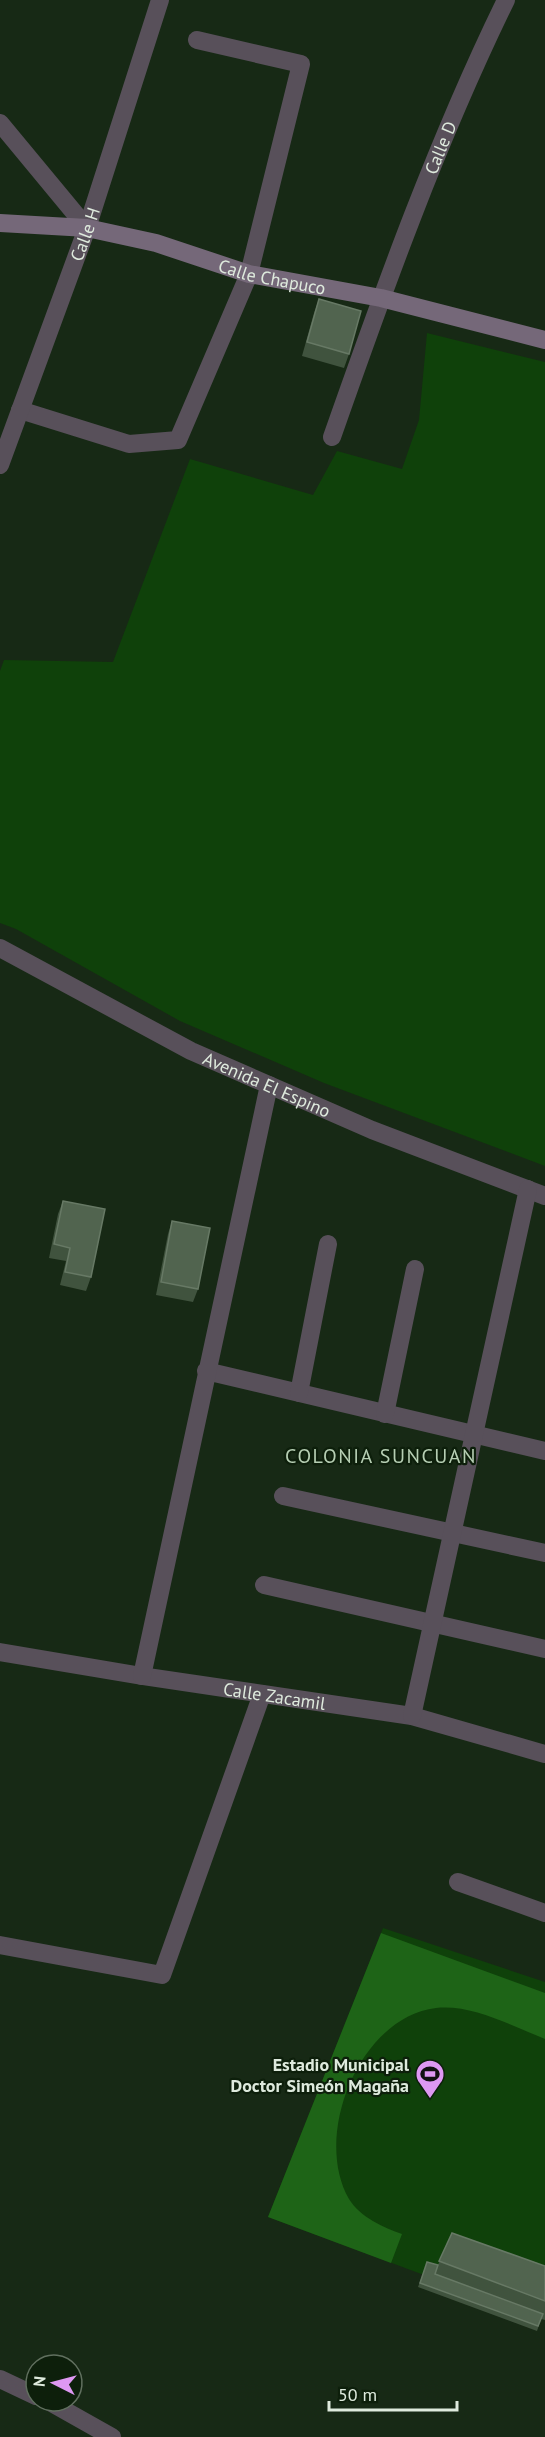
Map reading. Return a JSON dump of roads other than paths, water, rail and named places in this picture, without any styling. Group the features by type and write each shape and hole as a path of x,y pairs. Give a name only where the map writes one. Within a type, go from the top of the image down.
{"street":[{"name":"Calle H","path":"0,465 87,228 160,0"},
{"name":"Calle D","path":"332,437 381,298 468,80 506,0"},
{"path":"20,410 129,444 178,440 249,274 300,64 197,40"},
{"path":"0,123 87,228"},
{"name":"Calle Chapuco","path":"0,223 87,228 156,243 249,274 381,298 545,340"},
{"name":"Avenida El Espino","path":"0,948 191,1051 372,1130 545,1196"},
{"path":"142,1676 269,1085"},
{"path":"412,1716 528,1189"},
{"path":"299,1393 328,1244"},
{"path":"385,1414 415,1269"},
{"path":"206,1371 545,1451"},
{"path":"283,1496 545,1553"},
{"path":"264,1585 545,1648"},
{"name":"Calle Zacamil","path":"0,1652 142,1676 412,1716 545,1754"},
{"path":"0,1945 162,1975 262,1694"},
{"path":"458,1882 545,1912"},
{"path":"0,2379 24,2390"},
{"path":"69,2413 112,2437"}],"place":[{"name":"Estadio Municipal Doctor Simeón Magaña","path":"430,2100"}],"district":[{"name":"COLONIA SUNCUAN","path":"381,1456"}]}
